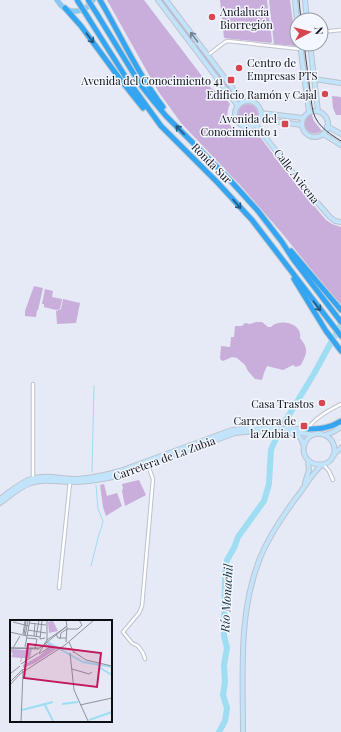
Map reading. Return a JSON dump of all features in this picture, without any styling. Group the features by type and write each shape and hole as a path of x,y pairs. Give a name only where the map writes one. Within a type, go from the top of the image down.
{"highway":[{"name":"Ronda Sur","path":"77,0 127,80 161,126 235,201 268,240 341,336"},
{"name":"Ronda Sur","path":"88,0 140,84 166,116 245,197 282,242 293,259 341,322"},
{"path":"100,0 146,83 163,108 166,116"},
{"path":"103,0 108,12"},
{"path":"65,8 81,26 120,79 161,126"},
{"path":"282,242 287,245 340,309"},
{"path":"287,266 292,277 326,331 340,349"},
{"path":"308,429 324,429 332,427 341,421"}],"main road":[{"path":"56,0 65,8 74,11 81,11 89,6 93,0"},
{"path":"158,0 238,106"},
{"path":"166,0 243,102"},
{"path":"295,0 297,12"},
{"path":"305,0 306,12"},
{"path":"302,52 309,112"},
{"path":"311,52 318,111"},
{"path":"314,79 341,83"},
{"path":"249,101 254,103 259,107 261,112 260,119 256,125 252,127 242,126 235,116 238,106 243,102 249,101"},
{"path":"312,111 318,111 325,117 327,126 323,134 316,137 304,132 302,125 305,115 312,111"},
{"path":"261,112 303,118"},
{"path":"260,119 302,125"},
{"name":"Calle Avicena","path":"256,125 317,203 332,220 341,222"},
{"path":"327,126 341,134"},
{"path":"323,134 341,145"},
{"path":"325,435 341,427"},
{"name":"Carretera de La Zubia","path":"0,499 18,485 33,478 91,478 104,476 232,430 252,428 276,430"},
{"name":"Carretera de La Zubia","path":"0,504 29,483 39,481 70,482 103,479 120,475 235,433 308,429"},
{"name":"Carretera de La Zubia","path":"286,430 313,435"},
{"name":"Carretera de La Zubia","path":"286,430 298,436 304,446"},
{"path":"305,486 309,470 308,460 304,454 304,446 307,439 313,435 325,435 330,438 333,443 335,449 334,455"},
{"path":"243,732 243,672 246,608 250,588 260,558 283,516 316,469 329,462 341,448"},
{"path":"308,460 316,464 323,464"}],"street":[{"path":"329,31 341,30"},
{"path":"208,55 226,41 289,45"},
{"path":"33,384 33,478"},
{"path":"308,429 308,427 317,420 341,404"},
{"path":"329,462 329,471"},
{"path":"323,464 329,471 333,480"},
{"path":"145,659 138,646 132,643 123,632 139,613 142,606 153,479 148,465"},
{"path":"60,588 70,482"}],"shaded area":[{"path":"107,0 144,0 211,88 217,92 220,92 230,104 228,118 229,123 233,128 237,132 243,134 250,135 257,133 298,187 326,220 341,227 341,304 240,185 181,123 158,91"},
{"path":"159,0 164,0 196,42 193,44"},
{"path":"220,0 267,0 271,43 224,38"},
{"path":"269,0 290,0 292,12 289,12 289,45 274,44"},
{"path":"198,44 236,95 233,97 195,46"},
{"path":"332,96 341,97 341,115 336,115 333,108"},
{"path":"244,104 252,104 258,110 258,118 252,124 244,124 238,118 238,110"},
{"path":"311,113 314,121 322,131 312,133 306,129 305,121"},
{"path":"34,286 43,288 36,317 25,316 25,311"},
{"path":"45,289 53,291 52,297 62,299 60,309 56,310 44,307 44,304 42,304"},
{"path":"63,299 80,303 76,323 57,324 56,311 61,309"},
{"path":"262,322 268,327 279,323 290,324 298,329 300,338 306,348 305,357 301,365 296,367 293,365 283,370 267,366 262,380 255,379 245,365 237,358 232,357 223,361 220,359 221,346 230,347 231,337 234,337 235,326 242,326 245,323 250,324"},
{"path":"139,480 146,495 125,506 122,484"},
{"path":"104,484 107,496 117,493 122,506 106,516 103,507 100,485"}],"waterway":[{"name":"Río Monachil","path":"219,732 225,721 227,708 223,695 225,682 224,665 227,648 224,636 225,574 227,560 238,537 264,501 269,484 271,450 273,445 341,324"},
{"path":"92,472 94,386"},
{"path":"91,566 103,521 98,509 96,485"}],"tram line":[{"path":"299,0 300,12"},
{"path":"305,52 315,118 322,127 341,141"}],"place":[{"name":"Andalucía Biorregión","path":"212,17"},
{"name":"Centro de Empresas PTS","path":"239,68"},
{"name":"Avenida del Conocimiento 41","path":"231,80"},
{"name":"Edificio Ramón y Cajal","path":"325,94"},
{"name":"Avenida del Conocimiento 1","path":"285,124"},
{"name":"Casa Trastos","path":"322,403"},
{"name":"Carretera de la Zubia 1","path":"304,426"}]}
